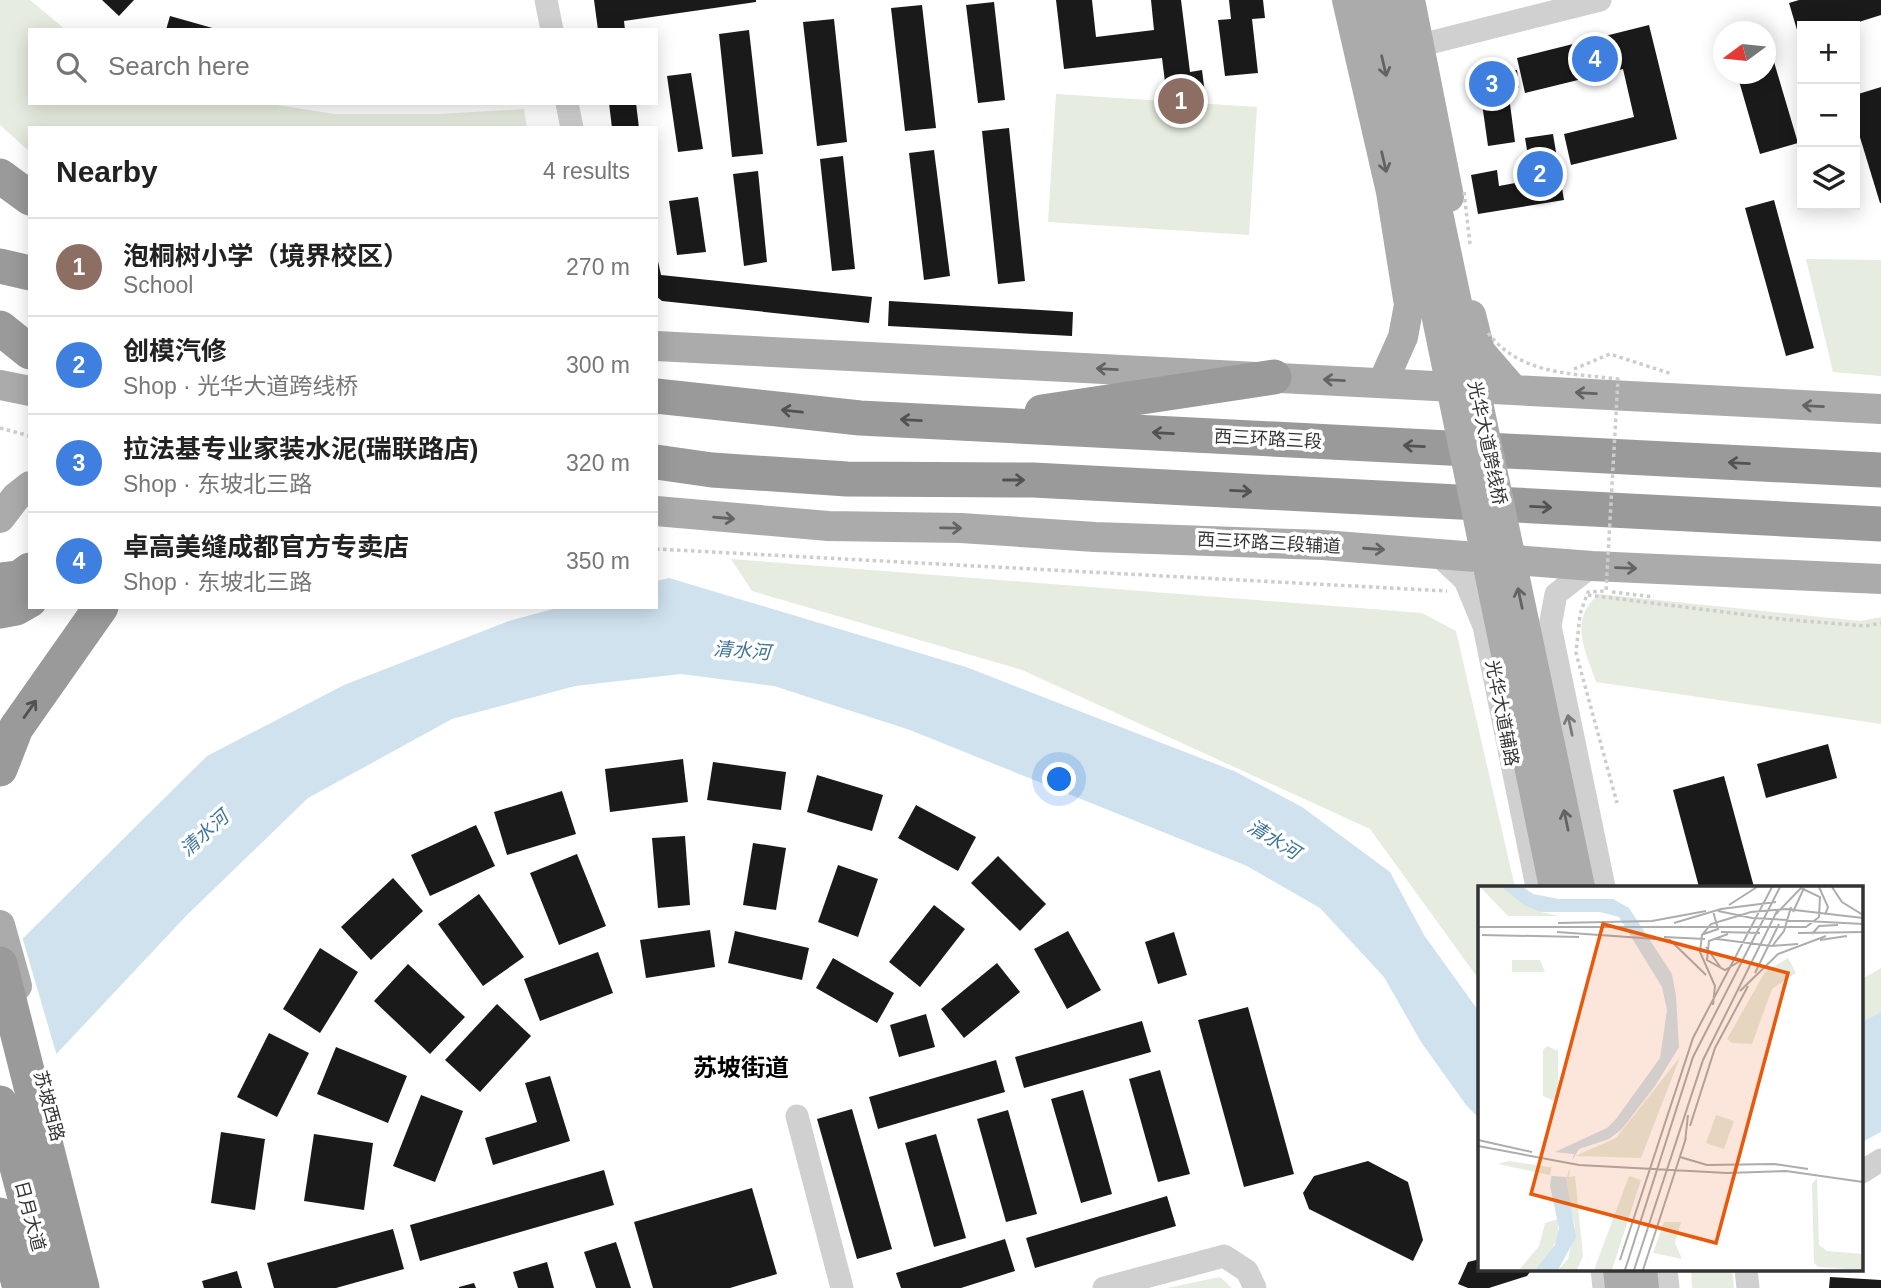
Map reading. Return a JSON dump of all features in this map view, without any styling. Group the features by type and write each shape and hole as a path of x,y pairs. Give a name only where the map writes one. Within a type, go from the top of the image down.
{"highway":[{"path":"0,176 28,197"},
{"path":"0,266 28,273"},
{"path":"0,326 28,332"},
{"path":"0,326 28,350"},
{"path":"967,423 1274,377"},
{"name":"西三环路三段","path":"658,396 860,418 1881,470"},
{"path":"658,461 712,470 847,479 1033,481 1881,524"},
{"path":"1760,518 1881,536"},
{"path":"0,580 19,578 28,571"},
{"path":"0,611 16,608 28,601"},
{"path":"0,769 16,727 100,609"},
{"path":"1,941 82,1288"},
{"name":"日月大道","path":"0,1102 49,1288"},
{"name":"日月大道","path":"0,1215 20,1288"}],"main road":[{"path":"1348,0 1391,192 1409,305 1403,337 1383,382"},
{"name":"光华大道跨线桥","path":"1367,0 1392,100 1554,886"},
{"name":"光华大道跨线桥","path":"1389,0 1408,71 1580,886"},
{"path":"1410,0 1477,319 1480,351 1513,389"},
{"path":"0,197 28,205"},
{"path":"1409,305 1477,319"},
{"path":"658,346 1881,409"},
{"path":"0,385 28,391"},
{"path":"0,518 16,497 28,488"},
{"name":"西三环路三段辅道","path":"658,511 828,526 961,528 1436,553 1599,579 1881,579"},
{"name":"苏坡西路","path":"1,941 48,1101 97,1288"},
{"path":"1642,1270 1644,1288"}],"street":[{"path":"546,0 552,28"},
{"path":"1421,45 1600,0"},
{"path":"567,105 572,126"},
{"name":"光华大道辅路","path":"1436,553 1465,580 1484,626 1537,886"},
{"path":"1599,579 1556,593 1550,626 1604,886"},
{"path":"797,1116 842,1288"},
{"path":"1864,1171 1881,1160"},
{"path":"1104,1288 1224,1256 1247,1270 1255,1288"},
{"path":"1666,1270 1668,1288"},
{"path":"1746,1270 1748,1288"}],"path":[{"path":"1464,192 1470,246"},
{"path":"1477,319 1498,345 1519,361 1538,370 1618,379 1599,579 1588,592 1580,614 1576,653 1617,803"},
{"path":"0,428 28,435"},
{"path":"658,549 1470,591"},
{"path":"1599,579 1654,597"},
{"path":"1556,593 1780,619 1867,626 1881,623"}],"shaded area":[{"path":"0,0 30,0 64,28 28,28 28,105 276,105 335,114 439,114 524,109 527,126 28,126 28,150 0,125"},
{"path":"1056,94 1257,107 1249,235 1048,222"},
{"path":"1806,259 1881,260 1881,376 1833,372"},
{"path":"731,559 1422,613 1456,631 1515,886 1478,886 1478,978 1370,829 1022,670 752,591"},
{"path":"1599,594 1860,621 1881,617 1881,724 1596,682 1584,647 1582,625 1584,614"},
{"path":"1881,968 1881,1012 1864,1021 1864,978"},
{"path":"1691,1270 1732,1270 1734,1288 1692,1288"},
{"path":"1220,1277 1232,1288 1167,1288"}],"water":[{"name":"清水河","path":"669,578 966,667 1234,771 1302,807 1390,872 1424,935 1478,1010 1478,1117 1466,1105 1421,1042 1384,977 1320,908 1247,866 910,730 774,686 681,674 575,686 452,719 308,798 187,915 0,1114 0,961 207,756 344,685 509,621 553,609 658,609 658,581"},
{"path":"1881,1012 1881,1132 1864,1141 1864,1021"}],"pier":[{"path":"21,933 57,1056 0,1118 0,955"}],"building":[{"path":"102,0 134,0 119,16"},
{"path":"594,0 756,0 624,21 625,28 598,28"},
{"path":"1056,0 1092,0 1096,37 1154,30 1151,0 1181,0 1190,72 1202,70 1205,94 1167,98 1162,58 1064,69"},
{"path":"1229,0 1263,0 1265,18 1252,19 1258,73 1225,76 1218,20 1231,19"},
{"path":"1799,0 1881,0 1881,15 1860,22 1797,21 1797,30 1789,3"},
{"path":"994,2 1005,100 978,103 966,5"},
{"path":"922,5 936,128 905,131 891,8"},
{"path":"170,16 212,28 167,28"},
{"path":"834,19 847,142 817,146 803,22"},
{"path":"1649,25 1677,139 1571,165 1564,134 1634,117 1623,69 1525,93 1517,58"},
{"path":"749,30 763,154 732,157 719,34"},
{"path":"1776,69 1797,143 1760,154 1740,84 1776,84"},
{"path":"1517,70 1519,88 1508,89 1515,142 1488,146 1478,75"},
{"path":"691,73 703,149 678,152 667,76"},
{"path":"1881,87 1881,203 1860,137 1860,93"},
{"path":"609,105 636,105 639,126 612,126"},
{"path":"1009,128 1025,281 998,284 982,131"},
{"path":"1553,134 1564,200 1478,214 1471,175 1497,170 1499,186 1532,180 1525,138"},
{"path":"934,150 950,276 924,280 909,153"},
{"path":"843,156 855,269 832,271 820,159"},
{"path":"758,171 767,262 744,266 733,174"},
{"path":"698,197 706,252 677,255 669,201"},
{"path":"1774,200 1814,348 1786,356 1745,208"},
{"path":"658,261 661,275 872,297 869,323 662,301 658,298"},
{"path":"889,301 1073,312 1072,336 888,326"},
{"path":"1828,744 1837,778 1766,798 1757,764"},
{"path":"683,759 688,802 610,812 605,769"},
{"path":"713,762 786,772 781,810 707,800"},
{"path":"817,775 883,795 872,831 807,812"},
{"path":"1724,776 1754,886 1699,886 1673,790"},
{"path":"562,791 576,834 507,855 494,812"},
{"path":"916,805 976,837 958,871 898,838"},
{"path":"476,825 495,866 430,896 411,855"},
{"path":"685,836 690,905 658,908 652,838"},
{"path":"753,843 786,848 776,910 743,905"},
{"path":"577,854 606,926 559,945 530,873"},
{"path":"998,856 1046,904 1020,931 971,883"},
{"path":"838,865 878,879 858,937 818,922"},
{"path":"393,878 423,911 371,960 341,927"},
{"path":"479,894 524,957 483,986 438,924"},
{"path":"934,905 965,929 920,987 889,962"},
{"path":"710,930 715,967 646,978 640,940"},
{"path":"735,931 809,948 802,980 728,963"},
{"path":"1068,931 1101,990 1067,1009 1034,949"},
{"path":"1174,932 1187,975 1158,984 1145,942"},
{"path":"320,948 358,972 320,1033 283,1009"},
{"path":"598,952 613,993 540,1021 524,979"},
{"path":"833,958 894,993 877,1023 816,988"},
{"path":"997,963 1020,992 964,1038 941,1009"},
{"path":"408,964 465,1017 430,1054 374,1001"},
{"path":"497,1004 531,1036 480,1092 445,1060"},
{"path":"1248,1007 1294,1174 1244,1187 1198,1020"},
{"path":"926,1014 935,1047 899,1057 890,1025"},
{"path":"1142,1021 1151,1052 1024,1088 1015,1057"},
{"path":"269,1033 309,1053 277,1117 237,1097"},
{"path":"336,1047 407,1076 388,1123 317,1094"},
{"path":"996,1060 1005,1092 878,1129 869,1097"},
{"path":"1160,1070 1190,1174 1158,1182 1129,1079"},
{"path":"550,1076 570,1141 493,1165 485,1138 537,1122 525,1083"},
{"path":"1083,1090 1112,1194 1081,1203 1051,1099"},
{"path":"421,1095 463,1111 435,1182 393,1166"},
{"path":"852,1109 892,1249 857,1259 817,1119"},
{"path":"1008,1110 1037,1214 1006,1222 977,1119"},
{"path":"221,1132 265,1139 255,1210 211,1203"},
{"path":"314,1134 373,1143 364,1210 304,1201"},
{"path":"936,1134 966,1238 934,1247 905,1143"},
{"path":"1368,1161 1408,1182 1423,1240 1413,1261 1309,1209 1303,1193 1314,1176"},
{"path":"604,1170 614,1205 420,1261 410,1225"},
{"path":"752,1188 777,1274 730,1288 653,1288 634,1222"},
{"path":"1167,1196 1176,1226 1035,1268 1026,1238"},
{"path":"393,1229 404,1269 336,1288 274,1288 267,1263"},
{"path":"1005,1239 1015,1271 961,1288 901,1288 896,1273"},
{"path":"616,1242 631,1288 596,1288 584,1252"},
{"path":"1478,1260 1478,1270 1531,1270 1527,1276 1489,1288 1468,1288 1458,1284 1468,1262"},
{"path":"547,1262 554,1288 518,1288 513,1272"},
{"path":"237,1271 242,1288 204,1288 202,1281"},
{"path":"1830,1277 1881,1280 1881,1288 1829,1288"},
{"path":"474,1283 476,1288 459,1288 459,1287"}],"place":[{"name":"卓高美缝成都官方专卖店","path":"1595,59"},
{"name":"拉法基专业家装水泥(瑞联路店)","path":"1492,84"},
{"name":"泡桐树小学（境界校区）","path":"1181,101"},
{"name":"创模汽修","path":"1540,174"}],"district":[{"name":"苏坡街道","path":"741,1068"}]}
